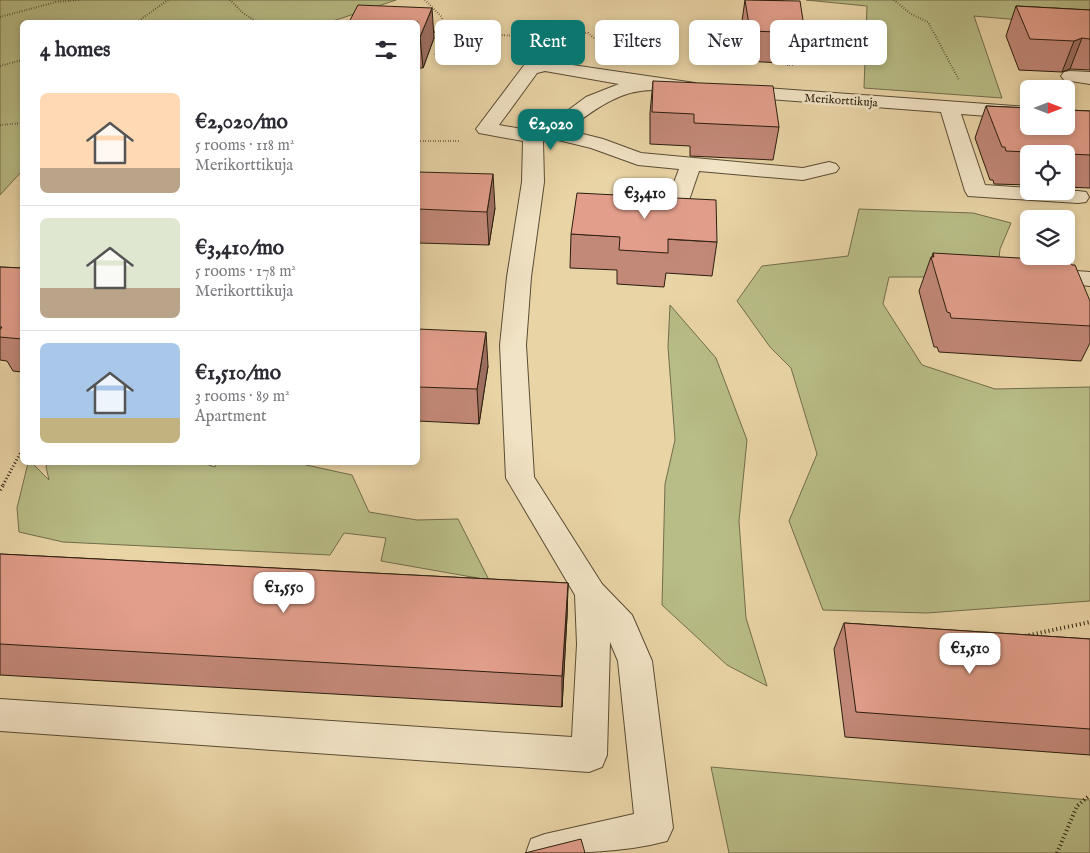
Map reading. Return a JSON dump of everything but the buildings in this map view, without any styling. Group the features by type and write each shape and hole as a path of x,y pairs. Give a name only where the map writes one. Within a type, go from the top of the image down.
{"street":[{"name":"Merikorttikuja","path":"486,129 531,68 545,66 654,84 714,90 834,107 949,107 1020,112"},
{"path":"1070,76 1090,78"},
{"name":"Merikorttikuja","path":"543,134 593,101 621,89 654,84"},
{"path":"949,107 976,191 1078,197"},
{"path":"486,129 543,134 596,143 638,159 803,174 829,168"},
{"path":"543,134 533,182 519,277 513,345 520,478 592,593 620,625 635,661 654,828 545,853"},
{"path":"675,209 691,164"},
{"path":"1050,276 1090,280"},
{"path":"0,715 589,756 594,644 592,593"}],"path":[{"path":"0,17 56,2 79,0"},
{"path":"141,20 168,0"},
{"path":"231,0 243,13 254,20"},
{"path":"425,0 442,17 442,20"},
{"path":"894,0 911,14 928,22 963,87"},
{"path":"426,32 435,32"},
{"path":"585,33 595,39"},
{"path":"0,66 20,61"},
{"path":"0,125 20,124"},
{"path":"420,141 466,140 486,129"},
{"path":"0,490 20,454"},
{"path":"1023,636 1090,622"},
{"path":"1058,853 1077,806 1090,795"}],"green space":[{"path":"0,0 396,0 336,20 20,20 20,173 0,195"},
{"path":"806,0 1090,0 1090,26 974,16 1002,98 864,88 865,65 887,65 887,20 866,20 867,6"},
{"path":"859,209 973,213 1011,223 1000,249 997,277 889,277 883,304 922,365 995,389 1090,387 1090,601 927,613 823,610 789,521 817,454 791,368 770,347 737,301 762,266 848,256"},
{"path":"670,305 716,358 747,440 739,521 746,618 767,686 727,665 662,605 665,484 675,440 668,347"},
{"path":"28,465 34,465 49,480 46,465 209,465 215,467 216,465 306,465 352,475 369,512 417,520 458,519 489,580 381,561 386,538 344,533 330,555 63,542 19,532 17,508"},
{"path":"711,767 1090,800 1090,853 729,853"}]}
